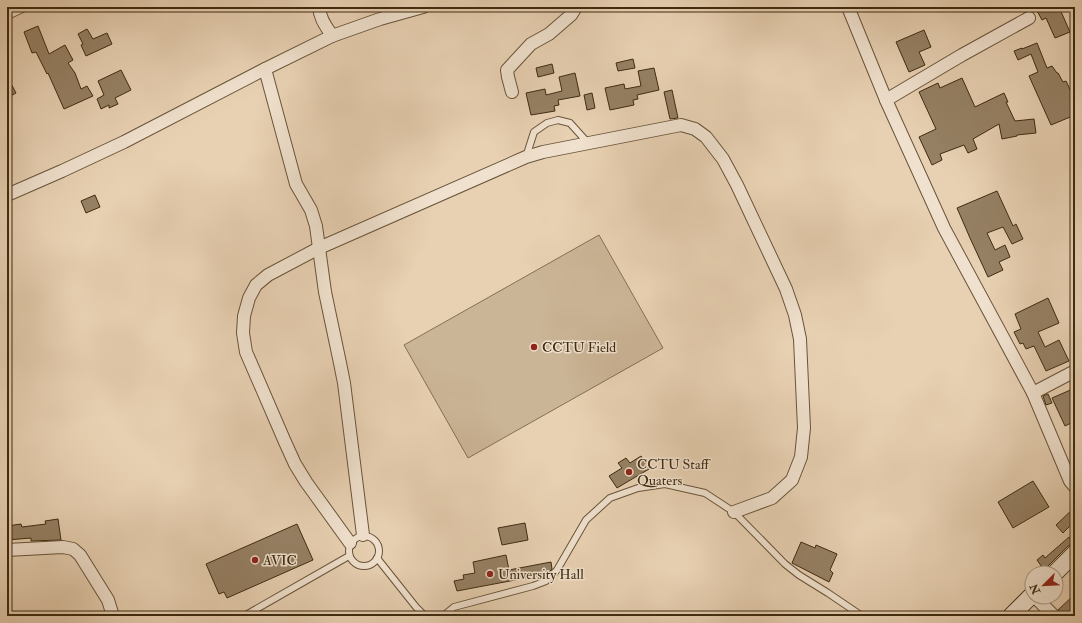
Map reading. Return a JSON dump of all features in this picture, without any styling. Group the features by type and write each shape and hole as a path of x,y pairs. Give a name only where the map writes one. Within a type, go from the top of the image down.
{"street":[{"path":"7,13 20,7"},
{"path":"318,7 319,14 332,36"},
{"path":"7,195 124,142 332,36 380,19 423,7"},
{"path":"512,92 507,70 531,44 549,34 571,15 576,7"},
{"path":"848,7 886,100 944,228 1033,393 1070,481 1075,487"},
{"path":"886,100 962,55 1029,18"},
{"path":"265,69 296,184 311,210 316,226 327,303 344,383 363,535"},
{"path":"350,543 306,482 295,464 246,352 243,333 244,316 249,298 256,285 268,275 320,248 510,163 543,152 681,125 695,129 706,137 723,159 737,185 786,289 795,315 800,339 804,428 801,457 792,480 772,498 734,512"},
{"path":"1033,393 1075,371"},
{"path":"7,550 63,546 72,549 80,555 108,600 113,616"},
{"path":"1063,565 1075,553"},
{"path":"1011,616 1024,603"},
{"path":"1044,605 1054,616"}],"lane":[{"path":"526,157 534,132 547,123 558,120 570,123 588,143"},
{"path":"443,616 454,607 533,586 546,581 557,570 586,520 610,498 638,488 666,484 706,492 734,512 785,564 799,575 862,616"},
{"path":"363,535 373,538 377,542 379,552 374,562 363,566 352,561 348,552 350,543 353,539 363,535"},
{"path":"244,616 349,556"},
{"path":"377,558 425,616"}],"shaded area":[{"name":"CCTU Field","path":"599,235 663,348 468,458 404,345"}],"building":[{"path":"1035,7 1059,7 1070,32 1055,38 1046,18 1042,20"},
{"path":"38,26 49,54 65,45 73,60 68,63 75,73 81,89 87,86 93,96 64,109 48,73 47,74 36,52 32,53 24,32"},
{"path":"87,29 93,39 107,33 112,44 86,56 81,45 83,44 78,34"},
{"path":"924,30 931,47 919,52 925,65 909,72 896,42"},
{"path":"1037,43 1047,68 1052,66 1063,82 1066,81 1075,100 1075,115 1051,125 1029,76 1038,72 1031,54 1018,60 1014,51"},
{"path":"633,59 635,68 618,71 616,63"},
{"path":"552,64 554,73 538,77 536,68"},
{"path":"654,68 659,90 637,95 638,99 633,100 634,105 610,110 605,88 624,84 625,89 641,86 638,71"},
{"path":"121,70 131,90 115,98 118,104 109,108 109,105 101,109 97,99 104,95 98,81"},
{"path":"575,73 580,96 558,100 559,105 554,106 555,111 531,115 526,93 545,89 546,95 562,91 559,77"},
{"path":"7,76 16,93 7,98"},
{"path":"962,78 975,107 1004,93 1008,102 1006,102 1015,121 1034,119 1036,133 1017,135 1002,139 999,124 973,139 977,149 968,153 964,145 940,154 942,160 932,165 919,137 936,129 919,92 938,83 940,88"},
{"path":"672,90 678,118 670,119 664,92"},
{"path":"592,93 595,108 587,110 584,95"},
{"path":"997,191 1013,226 1016,224 1023,239 1012,244 1003,227 987,233 995,250 1005,245 1010,257 999,262 1003,270 988,277 957,208"},
{"path":"95,195 100,207 86,213 81,201"},
{"path":"1048,298 1059,323 1038,332 1045,347 1059,340 1069,361 1046,371 1034,346 1026,349 1023,343 1020,344 1014,332 1021,329 1015,314"},
{"path":"1075,388 1075,421 1065,426 1052,398"},
{"path":"1048,394 1052,403 1046,405 1043,396"},
{"name":"CCTU Staff Quaters","path":"641,456 649,469 617,488 609,476 622,468 618,463 626,458 630,463"},
{"path":"1033,481 1049,507 1013,528 998,502"},
{"path":"1075,507 1075,521 1063,533 1056,525"},
{"path":"58,519 61,540 31,541 31,538 7,540 7,526 21,524 22,527 46,524 45,521"},
{"path":"525,523 528,540 502,545 498,528"},
{"path":"297,524 313,560 227,598 224,592 219,594 206,564"},
{"path":"1069,537 1075,544 1068,546 1049,565 1040,565 1037,560 1043,555 1045,558"},
{"path":"801,542 815,548 816,545 837,554 830,570 833,573 829,582 792,563"},
{"path":"506,555 509,570 551,562 552,569 547,574 457,591 454,581 464,579 463,575 475,573 473,562"},
{"path":"1075,594 1075,616 1061,616 1058,610"}],"place":[{"name":"CCTU Field","path":"534,347"},
{"name":"CCTU Staff Quaters","path":"629,472"},
{"name":"AVIC","path":"255,560"},
{"name":"University Hall","path":"490,574"}]}
